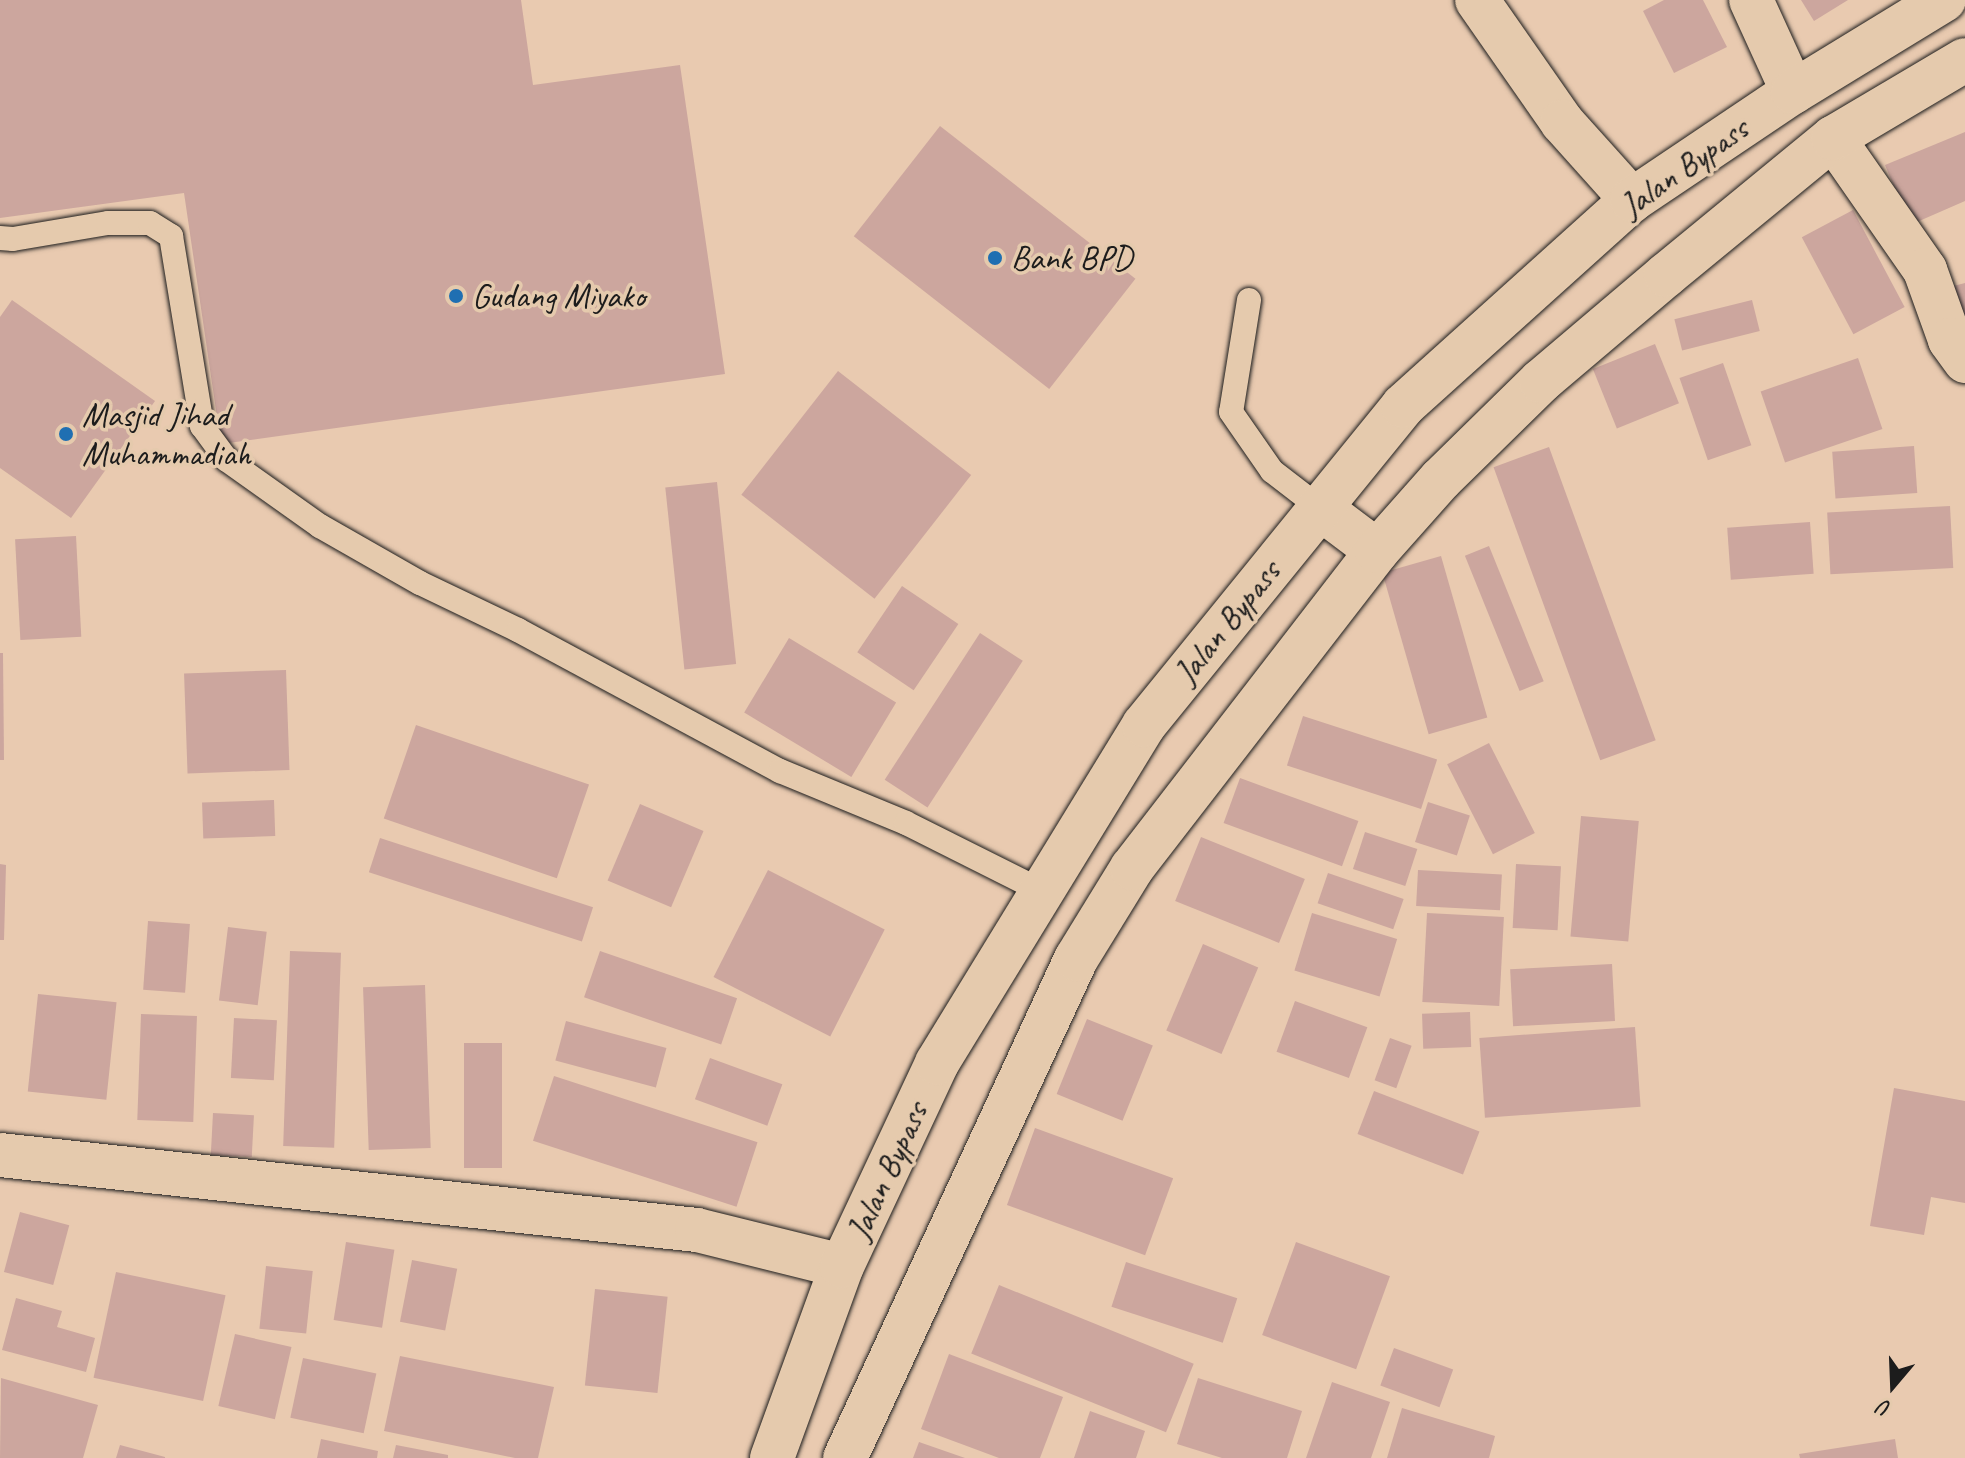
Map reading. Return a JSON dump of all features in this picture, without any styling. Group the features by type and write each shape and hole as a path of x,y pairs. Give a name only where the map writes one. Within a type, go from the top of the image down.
{"main road":[{"path":"1477,0 1562,122 1632,200"},
{"path":"1751,0 1793,92"},
{"name":"Jalan Bypass","path":"772,1458 842,1266 937,1063 1144,725 1403,406 1632,200 1793,92 1944,0"},
{"name":"Jalan Bypass","path":"845,1458 1076,959 1132,868 1377,551 1441,479 1541,381 1833,138 1965,60"},
{"path":"1833,138 1925,270 1950,340 1965,361"},
{"path":"1320,508 1377,551"},
{"path":"0,1155 697,1230 842,1266"}],"lane":[{"path":"0,238 13,239 108,223 150,223 171,236 202,426 227,460 320,526 420,583 518,630 780,771 906,823 1042,891"},
{"path":"1249,300 1231,412 1272,471 1320,508"}],"building":[{"name":"Gudang Miyako","path":"0,0 521,0 533,85 680,65 725,374 221,444 184,193 0,218"},
{"path":"1664,0 1703,0 1727,47 1674,73 1643,11"},
{"path":"1801,0 1848,0 1814,21"},
{"name":"Bank BPD","path":"940,126 1135,279 1049,389 854,236"},
{"path":"1965,132 1965,201 1910,225 1885,165"},
{"path":"1853,210 1905,307 1853,334 1802,237"},
{"path":"1965,283 1965,320 1938,290"},
{"name":"Masjid Jihad Muhammadiah","path":"12,300 155,401 71,518 0,468 0,317"},
{"path":"1752,300 1760,331 1682,350 1674,319"},
{"path":"1655,344 1679,403 1617,428 1593,369"},
{"path":"1858,358 1882,429 1785,462 1761,392"},
{"path":"1723,363 1751,445 1708,460 1680,378"},
{"path":"838,371 971,475 875,599 741,495"},
{"path":"1914,446 1917,493 1835,499 1832,452"},
{"path":"1549,447 1656,740 1600,760 1494,467"},
{"path":"717,482 736,664 684,669 665,487"},
{"path":"1950,506 1953,568 1830,574 1827,512"},
{"path":"1810,522 1814,574 1731,580 1727,528"},
{"path":"76,536 81,637 20,640 15,539"},
{"path":"1489,546 1544,681 1520,691 1465,556"},
{"path":"1441,556 1487,717 1429,734 1382,573"},
{"path":"902,586 958,624 914,690 857,652"},
{"path":"980,633 1023,661 927,808 885,780"},
{"path":"789,638 896,702 851,777 744,713"},
{"path":"0,653 3,653 4,760 0,760"},
{"path":"286,670 289,770 188,773 184,674"},
{"path":"1303,716 1437,760 1421,809 1287,765"},
{"path":"416,725 589,785 557,878 384,819"},
{"path":"1489,743 1535,833 1493,854 1447,764"},
{"path":"1240,778 1358,821 1342,866 1224,823"},
{"path":"274,800 275,836 203,838 202,803"},
{"path":"1428,802 1470,816 1457,856 1415,842"},
{"path":"640,804 704,831 671,907 608,880"},
{"path":"1581,816 1639,821 1628,942 1570,937"},
{"path":"1365,832 1417,849 1405,886 1353,869"},
{"path":"1201,837 1305,879 1279,943 1175,901"},
{"path":"380,838 593,907 582,941 369,872"},
{"path":"0,864 6,865 4,940 0,940"},
{"path":"1516,864 1561,866 1558,930 1513,928"},
{"path":"768,870 885,929 830,1036 714,977"},
{"path":"1418,870 1502,874 1500,910 1416,906"},
{"path":"1328,873 1404,899 1393,929 1318,903"},
{"path":"1312,913 1397,939 1380,996 1294,970"},
{"path":"1427,913 1504,917 1499,1006 1422,1002"},
{"path":"148,921 190,924 185,993 143,990"},
{"path":"228,927 267,932 258,1005 219,1000"},
{"path":"1203,944 1258,967 1222,1054 1166,1031"},
{"path":"290,951 341,953 334,1148 283,1146"},
{"path":"600,951 737,998 721,1045 584,997"},
{"path":"1612,964 1615,1021 1513,1026 1510,969"},
{"path":"425,985 431,1148 369,1150 363,987"},
{"path":"38,994 117,1002 106,1100 28,1091"},
{"path":"1295,1001 1367,1027 1349,1078 1277,1052"},
{"path":"1470,1012 1471,1047 1423,1049 1422,1014"},
{"path":"141,1014 197,1016 193,1122 137,1120"},
{"path":"234,1018 277,1020 274,1080 231,1078"},
{"path":"1087,1019 1153,1046 1122,1121 1057,1094"},
{"path":"566,1021 666,1048 656,1088 555,1061"},
{"path":"1635,1027 1641,1107 1485,1118 1479,1038"},
{"path":"1390,1038 1412,1046 1396,1088 1375,1080"},
{"path":"464,1043 502,1043 502,1168 464,1168"},
{"path":"710,1058 782,1084 767,1126 695,1099"},
{"path":"554,1076 758,1142 737,1207 533,1141"},
{"path":"1894,1088 1965,1101 1965,1203 1931,1197 1924,1235 1870,1226"},
{"path":"1374,1091 1479,1131 1463,1174 1358,1134"},
{"path":"213,1113 254,1115 252,1157 211,1155"},
{"path":"1035,1128 1173,1178 1145,1255 1007,1205"},
{"path":"20,1212 69,1225 53,1285 4,1272"},
{"path":"346,1242 394,1250 382,1328 334,1320"},
{"path":"1296,1242 1390,1276 1356,1369 1262,1335"},
{"path":"412,1260 457,1269 445,1331 400,1322"},
{"path":"1126,1262 1237,1298 1223,1343 1111,1307"},
{"path":"266,1266 313,1271 306,1334 259,1329"},
{"path":"116,1272 226,1295 203,1401 94,1378"},
{"path":"999,1285 1194,1364 1166,1432 971,1354"},
{"path":"595,1289 668,1297 657,1393 585,1385"},
{"path":"16,1298 62,1311 57,1327 95,1338 86,1372 2,1350"},
{"path":"235,1334 292,1347 275,1419 218,1406"},
{"path":"1394,1348 1453,1370 1440,1407 1380,1386"},
{"path":"949,1354 1063,1397 1040,1458 999,1458 921,1429"},
{"path":"400,1356 554,1387 538,1458 515,1458 384,1431"},
{"path":"303,1358 376,1374 364,1433 290,1418"},
{"path":"1,1378 98,1405 83,1458 0,1458"},
{"path":"1198,1378 1302,1411 1287,1458 1222,1458 1177,1444"},
{"path":"1332,1382 1390,1402 1371,1458 1306,1458"},
{"path":"1402,1408 1495,1436 1489,1458 1387,1458"},
{"path":"1090,1411 1145,1431 1136,1458 1074,1458"},
{"path":"321,1439 378,1451 377,1458 317,1458"},
{"path":"1895,1439 1898,1458 1800,1458 1799,1454"},
{"path":"919,1442 965,1458 913,1458"},
{"path":"120,1445 165,1457 165,1458 116,1458"},
{"path":"396,1445 448,1455 448,1458 393,1458"}],"place":[{"name":"Bank BPD","path":"995,258"},
{"name":"Gudang Miyako","path":"456,296"},
{"name":"Masjid Jihad Muhammadiah","path":"66,434"}]}
